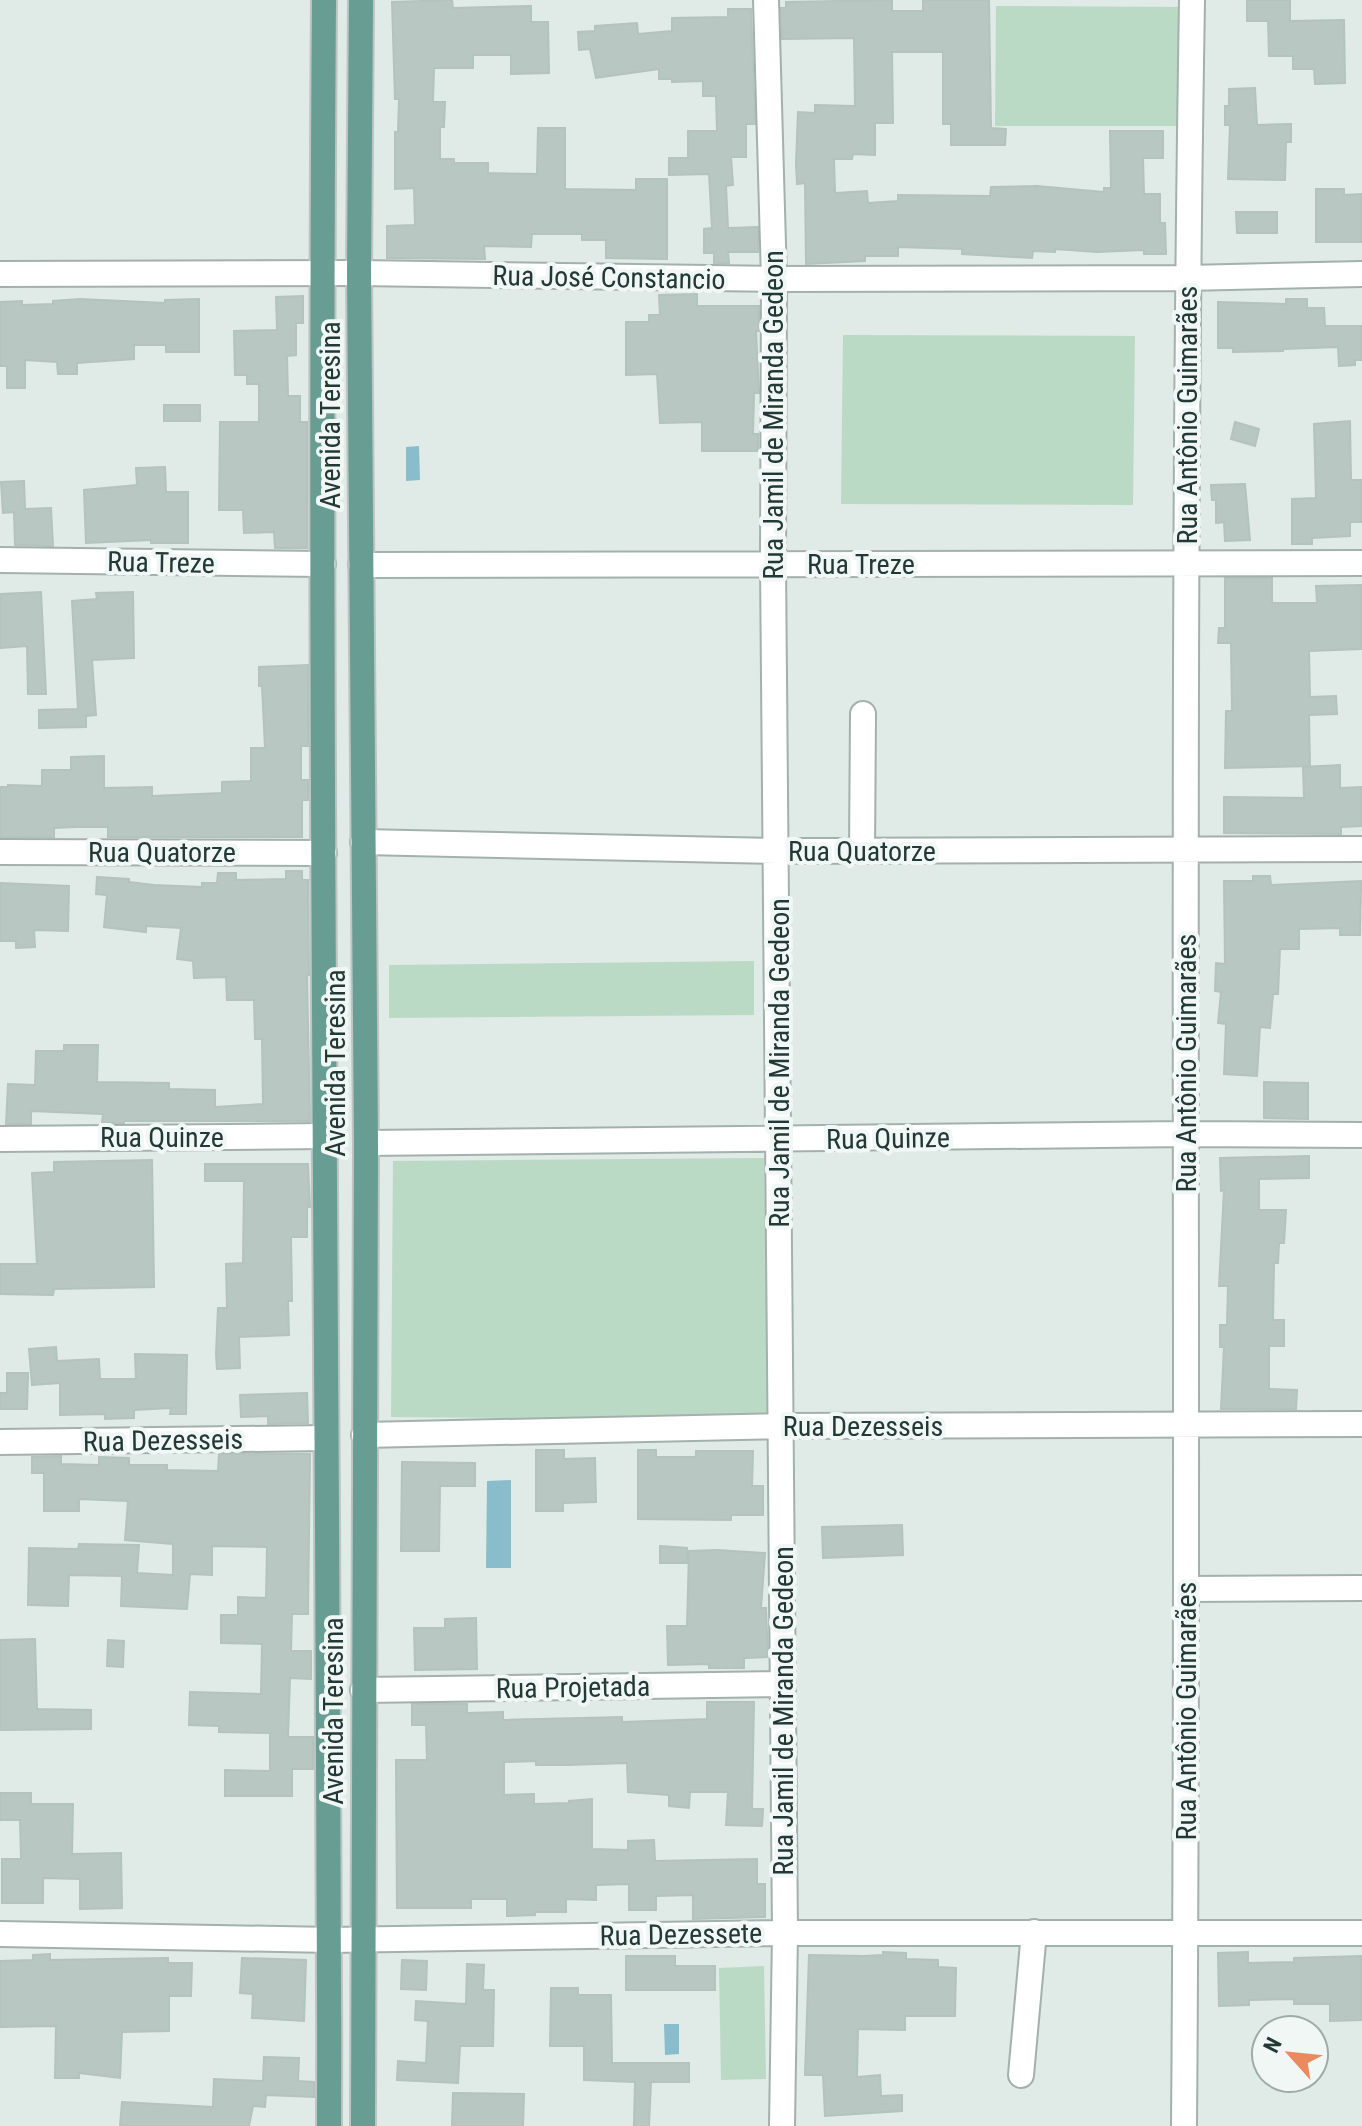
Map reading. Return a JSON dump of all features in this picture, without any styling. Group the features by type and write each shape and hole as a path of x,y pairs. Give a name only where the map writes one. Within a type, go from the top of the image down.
{"main road":[{"name":"Avenida Teresina","path":"324,0 322,273 331,1940 329,2121"},
{"name":"Avenida Teresina","path":"361,0 359,273 366,1143 363,2120"},
{"path":"324,1015 365,1014"},
{"path":"329,2032 363,2031"},
{"path":"329,2121 363,2120"}],"street":[{"name":"Rua Jamil de Miranda Gedeon","path":"766,0 774,279 773,564 785,1933 782,2126"},
{"name":"Rua Antônio Guimarães","path":"1184,2126 1187,278 1192,0"},
{"name":"Rua José Constancio","path":"0,274 359,273 774,279 1187,278 1362,274"},
{"name":"Rua Treze","path":"0,560 323,564"},
{"name":"Rua Treze","path":"361,565 1362,563"},
{"path":"862,851 863,714"},
{"name":"Rua Quatorze","path":"363,842 777,851 1362,849"},
{"name":"Rua Quatorze","path":"0,852 324,853"},
{"name":"Rua Quinze","path":"366,1143 1187,1134 1362,1135"},
{"name":"Rua Quinze","path":"0,1139 325,1136"},
{"name":"Rua Dezesseis","path":"364,1435 782,1426 1362,1424"},
{"name":"Rua Dezesseis","path":"0,1442 326,1438"},
{"path":"1186,1589 1362,1588"},
{"name":"Rua Projetada","path":"363,1690 782,1684"},
{"path":"1021,2075 1034,1932"},
{"name":"Rua Dezessete","path":"0,1934 331,1940 785,1933 1362,1933"}],"green space":[{"path":"996,6 1182,7 1181,126 995,126"},
{"path":"843,335 1135,336 1133,505 841,504"},
{"path":"754,961 754,1015 389,1018 389,965"},
{"path":"764,1158 769,1420 391,1417 393,1161"},
{"path":"764,1966 766,2079 721,2080 719,1968"}],"water":[{"path":"419,446 420,480 406,481 406,447"},
{"path":"511,1480 511,1568 486,1568 487,1481"},
{"path":"664,2024 679,2024 679,2054 665,2055"}],"building":[{"path":"452,0 453,8 531,6 531,22 548,22 549,73 511,74 511,55 473,55 473,68 434,68 433,102 445,102 444,127 440,127 440,159 454,159 454,163 488,163 488,173 537,174 538,128 565,128 565,189 636,190 636,179 667,179 667,259 606,258 606,240 582,240 582,234 532,234 531,247 484,246 485,259 387,258 387,226 415,225 414,188 395,189 395,132 398,132 399,99 395,99 392,2"},
{"path":"892,0 892,11 923,11 923,0 989,0 991,128 1006,129 1005,145 951,145 951,124 943,124 943,52 892,52 893,123 875,123 875,155 853,154 852,159 834,159 835,193 867,191 868,203 898,201 898,195 990,196 991,187 1037,186 1104,192 1104,188 1111,188 1110,131 1163,131 1163,158 1143,158 1144,194 1160,194 1160,223 1165,223 1166,254 1144,254 1144,250 1097,252 1055,249 1055,252 1033,251 1032,258 962,254 962,249 898,247 898,256 865,256 865,261 806,264 805,183 797,184 798,112 815,113 815,105 855,106 854,38 782,39 781,8 786,8 786,2"},
{"path":"1247,0 1290,0 1290,21 1344,20 1345,83 1315,84 1314,69 1293,69 1293,56 1269,56 1268,21 1247,21"},
{"path":"728,9 751,9 755,124 746,124 746,157 731,157 733,185 726,186 728,228 758,227 758,252 728,252 729,263 714,263 714,253 704,253 704,229 712,228 709,174 669,175 669,158 688,158 688,131 717,131 716,96 703,96 703,81 672,82 672,79 659,79 659,69 596,78 590,49 579,50 578,32 595,31 595,26 637,23 638,34 672,31 672,18 728,17"},
{"path":"1255,88 1257,125 1291,124 1291,142 1286,142 1285,180 1228,179 1230,125 1225,125 1225,106 1229,106 1229,89"},
{"path":"1316,189 1344,189 1344,195 1362,194 1362,242 1316,242"},
{"path":"1236,212 1277,212 1277,233 1237,233"},
{"path":"697,294 697,306 759,306 759,331 756,331 759,393 754,393 753,434 758,434 758,451 702,451 702,422 660,423 657,374 626,375 626,322 649,322 649,315 660,315 659,295"},
{"path":"303,296 303,323 296,323 296,355 287,356 288,396 300,396 300,422 307,422 307,548 275,548 274,532 244,533 243,510 219,510 220,422 259,422 259,384 247,384 247,375 235,375 234,331 277,330 276,297"},
{"path":"80,299 165,303 165,300 199,299 199,352 166,352 166,345 134,345 134,359 77,363 77,374 58,374 57,362 25,360 25,388 7,388 7,366 0,366 0,302 53,304 53,301"},
{"path":"1286,299 1307,299 1307,308 1324,308 1325,326 1362,326 1362,360 1355,360 1355,365 1339,366 1338,347 1233,352 1233,348 1218,348 1218,302 1286,304"},
{"path":"164,405 200,405 200,421 164,421"},
{"path":"1350,421 1351,480 1362,480 1362,522 1350,522 1350,536 1312,538 1312,544 1292,544 1292,499 1316,498 1314,424"},
{"path":"1235,422 1259,429 1255,446 1231,439"},
{"path":"165,467 166,492 188,492 188,543 151,543 151,540 86,543 84,490 137,485 136,468"},
{"path":"24,481 25,509 51,508 53,546 15,545 14,512 3,513 1,482"},
{"path":"1245,484 1250,540 1225,541 1224,522 1216,523 1216,500 1212,500 1211,485"},
{"path":"1225,578 1272,578 1272,603 1317,603 1316,586 1362,585 1362,649 1309,651 1310,697 1336,696 1337,714 1309,715 1310,766 1225,768 1226,711 1232,711 1231,643 1218,643 1219,628 1225,628"},
{"path":"41,592 46,694 28,694 27,646 0,648 0,594"},
{"path":"133,592 134,658 92,660 96,715 86,716 86,727 39,728 39,710 78,709 72,601 97,599 96,593"},
{"path":"308,665 308,746 301,746 301,780 308,780 308,800 302,800 302,837 108,837 108,827 76,827 54,828 54,837 0,837 0,787 42,786 42,770 71,770 71,757 104,756 104,788 152,787 152,796 222,793 222,782 251,781 251,748 265,748 259,667"},
{"path":"1340,765 1340,788 1362,787 1362,826 1341,827 1341,834 1224,833 1224,797 1304,798 1303,767"},
{"path":"286,871 302,871 302,880 308,880 310,1121 102,1123 103,1114 31,1111 31,1124 6,1124 8,1084 35,1085 36,1051 64,1051 64,1045 98,1045 97,1082 169,1083 169,1089 215,1090 215,1107 263,1104 262,1039 255,1039 254,1000 227,1000 226,977 194,978 193,961 177,959 181,928 146,926 146,932 104,927 107,895 96,894 97,877 129,879 129,882 154,885 202,887 202,883 217,883 218,873 236,873 236,880 286,879"},
{"path":"1253,876 1270,876 1271,885 1361,881 1360,935 1340,935 1340,928 1299,929 1299,949 1280,949 1278,994 1273,994 1270,1028 1260,1027 1257,1076 1224,1074 1226,1024 1218,1023 1221,992 1215,991 1216,963 1225,964 1224,881 1253,881"},
{"path":"0,883 69,886 68,931 34,930 35,947 16,948 16,941 0,941"},
{"path":"1264,1082 1308,1083 1308,1119 1264,1118"},
{"path":"1309,1156 1309,1178 1259,1179 1259,1210 1286,1210 1284,1243 1279,1243 1278,1263 1274,1263 1273,1320 1284,1320 1284,1346 1269,1346 1269,1389 1297,1390 1296,1409 1221,1409 1224,1347 1220,1347 1220,1325 1227,1325 1228,1286 1219,1286 1224,1190 1221,1191 1220,1158"},
{"path":"152,1160 154,1287 54,1289 53,1295 0,1294 0,1264 37,1264 32,1173 54,1172 54,1162"},
{"path":"205,1164 308,1164 310,1207 307,1207 307,1237 291,1237 289,1335 239,1337 240,1368 217,1369 216,1354 218,1308 227,1308 226,1264 243,1263 244,1181 205,1181"},
{"path":"56,1347 57,1361 99,1359 100,1379 136,1379 135,1354 187,1355 186,1414 170,1414 171,1408 134,1410 134,1418 105,1419 105,1414 60,1415 60,1383 32,1385 29,1349"},
{"path":"7,1373 28,1373 27,1409 0,1409 0,1393 7,1393"},
{"path":"307,1393 308,1423 268,1424 268,1416 241,1417 240,1395"},
{"path":"536,1450 564,1450 564,1459 595,1458 596,1502 563,1503 563,1511 536,1511"},
{"path":"638,1450 656,1450 656,1457 696,1457 696,1451 753,1451 752,1486 763,1486 763,1515 731,1515 731,1520 638,1519"},
{"path":"219,1454 310,1454 308,1614 292,1614 291,1651 311,1651 311,1679 290,1678 288,1737 313,1737 313,1769 292,1769 292,1796 225,1796 225,1770 270,1771 270,1733 219,1732 219,1726 189,1725 190,1692 261,1694 262,1644 221,1643 221,1615 238,1615 238,1597 266,1598 267,1547 212,1546 212,1575 190,1574 187,1609 121,1606 122,1576 69,1575 68,1606 28,1605 29,1548 78,1549 79,1544 139,1545 137,1573 173,1575 173,1544 125,1540 128,1501 79,1499 79,1511 44,1511 44,1473 32,1473 32,1457 61,1456 61,1464 99,1465 99,1457 129,1458 129,1465 167,1465 167,1470 218,1471"},
{"path":"402,1462 475,1463 475,1486 440,1486 439,1551 401,1551"},
{"path":"902,1525 903,1555 823,1558 822,1527"},
{"path":"660,1546 687,1548 687,1563 660,1563"},
{"path":"689,1551 765,1553 761,1608 766,1608 768,1657 744,1658 744,1668 709,1668 709,1664 668,1665 667,1626 687,1626"},
{"path":"476,1618 477,1669 415,1670 414,1628 445,1628 445,1619"},
{"path":"35,1639 37,1709 91,1710 91,1729 0,1730 0,1640"},
{"path":"108,1640 124,1641 123,1667 107,1666"},
{"path":"707,1702 754,1702 752,1809 763,1809 762,1826 726,1825 728,1792 690,1792 689,1808 669,1806 669,1795 628,1792 627,1763 536,1765 536,1761 504,1762 504,1795 534,1794 534,1804 592,1799 592,1849 628,1850 628,1841 654,1840 655,1861 757,1859 757,1884 765,1884 765,1917 693,1919 693,1895 656,1896 656,1910 629,1910 629,1884 596,1885 596,1900 566,1899 566,1912 507,1916 507,1899 471,1899 471,1908 397,1908 396,1760 427,1760 426,1725 412,1725 412,1704 467,1704 467,1713 503,1712 503,1720 622,1717 622,1722 707,1719"},
{"path":"0,1793 31,1793 31,1804 73,1804 72,1854 121,1853 122,1908 80,1909 80,1879 43,1878 43,1903 2,1903 2,1859 21,1859 20,1820 0,1820"},
{"path":"883,1952 906,1953 906,1959 938,1960 938,1967 956,1968 955,2016 905,2016 905,2030 858,2029 857,2077 880,2075 881,2096 902,2095 902,2111 825,2116 823,2075 805,2075 809,1955 864,1956 883,1955"},
{"path":"1248,1952 1248,1963 1362,1956 1362,2020 1330,2021 1330,2004 1294,2004 1294,1999 1249,2000 1249,2005 1219,2006 1218,1953"},
{"path":"50,1954 50,1960 168,1958 168,1963 192,1963 191,1996 169,1996 169,2031 122,2032 120,2078 79,2073 79,2078 55,2078 56,2026 0,2027 0,1961 33,1960 33,1955"},
{"path":"626,1956 675,1956 675,1966 715,1966 715,1990 626,1990"},
{"path":"242,1958 306,1960 304,2021 252,2018 253,1994 240,1993"},
{"path":"402,1960 427,1961 426,1990 401,1989"},
{"path":"467,1964 484,1965 483,1990 494,1990 493,2046 460,2046 458,2083 397,2080 398,2061 426,2063 428,2021 415,2020 416,2001 466,2004"},
{"path":"551,1988 578,1988 578,1995 611,1995 612,2063 689,2063 689,2082 651,2082 649,2126 634,2126 635,2082 584,2080 584,2046 550,2046"},
{"path":"264,2057 299,2058 298,2081 314,2082 314,2097 266,2095 265,2107 253,2106 249,2126 120,2126 122,2102 213,2107 214,2079 263,2081"},
{"path":"453,2093 524,2094 523,2126 452,2126"}]}
